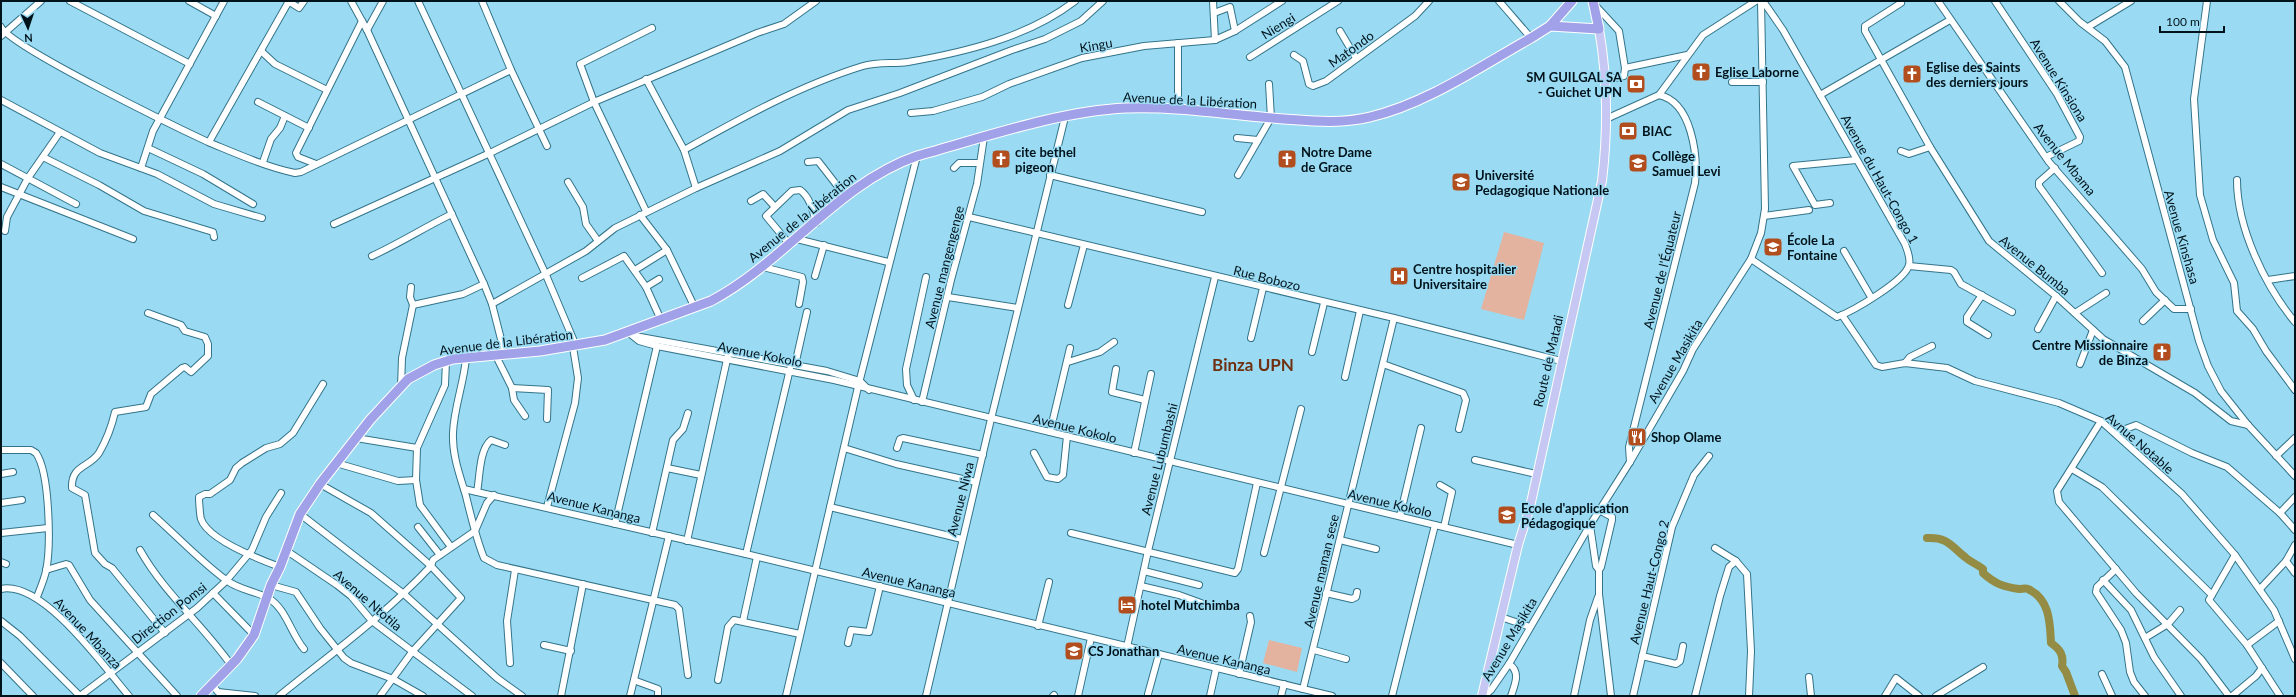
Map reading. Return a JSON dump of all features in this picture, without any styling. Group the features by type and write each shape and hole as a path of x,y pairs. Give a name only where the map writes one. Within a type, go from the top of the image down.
{"highway":[{"name":"Avenue de la Libération","path":"201,696 231,665 254,635 268,598 271,585 287,551 300,514 320,484 356,438 408,379 422,370 446,361 575,347 632,334 662,320 695,308 725,294 763,267 846,196 883,170 917,156 984,137 1065,117 1126,108 1178,110 1271,118 1342,121 1370,117 1396,110 1455,80 1531,38 1550,26 1572,1"},
{"path":"1550,26 1599,29 1593,2"}],"main road":[{"name":"Route de Matadi","path":"1483,696 1518,545 1530,506 1602,181 1607,136 1605,80 1599,29"}],"street":[{"path":"41,1 2,32 34,52 209,142 295,172 316,164 462,95 511,70"},
{"path":"70,1 190,64"},
{"path":"189,1 216,16"},
{"path":"141,168 153,131 224,1"},
{"path":"209,142 288,2 300,8 304,1"},
{"path":"351,1 367,30 484,284 492,304 501,356 512,388 514,400 525,416"},
{"path":"367,30 383,1"},
{"path":"418,1 546,275 575,347 578,378 575,403 547,507"},
{"path":"482,1 511,70 547,146"},
{"path":"334,224 490,153 538,128 594,102 757,33 784,24 816,1"},
{"path":"684,150 729,125 820,83 864,66 902,63 961,53 1023,31 1063,11 1075,1"},
{"path":"492,304 586,252 615,228 646,211 780,151 848,110 900,93 1012,50 1045,39 1080,21 1103,1"},
{"path":"1214,1 1215,40"},
{"name":"Kingu","path":"911,114 933,111 982,97 1009,84 1082,58 1144,46 1215,40 1235,31 1282,1"},
{"name":"Niengi","path":"1250,57 1338,1"},
{"name":"Matondo","path":"1294,55 1303,61 1309,84 1313,86 1326,81 1415,16 1429,1"},
{"path":"1499,1 1531,38"},
{"path":"1606,119 1658,95 1703,35 1756,1"},
{"name":"Avenue Masikita","path":"1483,696 1491,690 1509,664 1590,525 1630,462 1683,371 1693,348 1751,259 1761,233 1766,190 1762,1"},
{"name":"Avenue du Haut-Congo 1","path":"1762,1 1783,30 1905,244 1909,266 1896,282 1842,315"},
{"name":"Avenue Mbama","path":"1938,1 2046,157 2142,269 2156,292 2174,310 2191,309"},
{"name":"Avenue Kinsiona","path":"1995,1 2057,94 2080,136 2079,141 2046,157"},
{"name":"Avenue Kinshasa","path":"2059,1 2111,47 2127,73 2199,341 2215,382 2248,425 2295,476"},
{"path":"2088,28 2131,1"},
{"path":"2207,1 2194,99 2200,195 2213,240 2234,283 2237,311 2253,329 2266,351 2295,390"},
{"path":"1593,2 1619,31 1625,68 1624,76 1605,80"},
{"name":"Avenue Bumba","path":"1901,3 1864,27 1930,147 1989,241 2076,313 2102,339 2195,393 2231,422 2248,425"},
{"path":"1214,13 1230,8 1235,31"},
{"path":"1820,95 1950,20"},
{"path":"316,164 298,157 296,152 298,145 309,128 362,21"},
{"path":"646,211 594,102 580,64 652,28"},
{"path":"1340,31 1356,58"},
{"path":"1178,44 1178,110"},
{"path":"261,52 275,64 328,90"},
{"path":"1625,68 1687,55"},
{"path":"646,79 684,150 696,188"},
{"path":"1732,82 1763,82"},
{"path":"1238,175 1271,118 1269,84"},
{"name":"Avenue de l'Équateur","path":"1630,462 1629,447 1695,183 1697,165 1688,122 1677,107 1658,95"},
{"path":"1,100 100,153 141,168 214,204 262,218"},
{"path":"258,102 309,128"},
{"path":"263,162 271,139 280,128 285,116"},
{"name":"Avenue Niwa","path":"926,696 962,539 1065,117"},
{"path":"4,228 28,178 60,132"},
{"name":"Avenue mangengenge","path":"922,402 977,184 984,137"},
{"path":"1237,138 1258,140"},
{"path":"1900,151 1909,154 1930,147"},
{"path":"148,148 203,174 253,204"},
{"path":"786,696 888,262 906,204 917,156"},
{"path":"43,157 64,169 99,185 144,211 213,232 214,237"},
{"path":"808,162 815,160 818,161 846,196"},
{"path":"1830,203 1818,206 1814,204 1793,166 1856,160"},
{"path":"954,168 959,162 979,163"},
{"path":"1,164 76,204"},
{"path":"2055,168 2039,182 2039,186 2102,273"},
{"path":"1050,175 1202,212"},
{"path":"2237,180 2237,198 2240,215 2249,241 2281,304 2295,322"},
{"path":"568,182 583,208 586,224 598,241"},
{"path":"1,187 20,196 133,239"},
{"path":"816,222 809,202 800,190 792,191 766,218 794,242 824,245 888,262"},
{"path":"751,201 763,194 775,207"},
{"path":"1764,216 1810,210"},
{"path":"372,256 401,243 419,230 452,214"},
{"path":"640,215 667,250 695,308"},
{"name":"Rue Bobozo","path":"968,217 1324,303 1394,318 1561,361"},
{"path":"815,276 824,245"},
{"path":"1068,305 1084,245"},
{"path":"635,270 667,250"},
{"path":"1844,251 1870,297"},
{"path":"582,278 624,256 646,287 662,320"},
{"path":"1751,259 1834,317 1842,315"},
{"path":"1909,266 1951,270 1954,272 1961,284 2012,312"},
{"path":"763,267 802,278 803,282 799,304"},
{"path":"2268,280 2295,276"},
{"path":"914,400 907,385 906,369 926,277"},
{"name":"Avenue Lubumbashi","path":"1127,647 1148,551 1215,277"},
{"path":"646,287 659,279"},
{"path":"413,305 463,294 484,284"},
{"path":"401,387 402,358 413,305 410,297 411,287"},
{"path":"1251,338 1263,288"},
{"path":"2076,313 2106,293"},
{"path":"1982,295 1967,317 1967,322 1988,335"},
{"path":"2038,329 2056,296"},
{"path":"948,297 1018,308"},
{"path":"2143,321 2165,300"},
{"path":"1312,352 1324,303"},
{"path":"1345,377 1360,311"},
{"path":"746,554 807,312"},
{"path":"148,313 181,325 185,331 205,338 208,344 208,356 191,372 185,367 182,368 151,394 146,407 133,411 115,412 99,453 88,464 78,469 72,478 72,488 85,495 96,553 105,564 112,568 165,633"},
{"name":"Avnue Notable","path":"1842,315 1876,365 1882,367 1905,363 1947,368 1974,381 2059,403 2101,421 2182,494 2235,555 2260,589 2279,622 2295,659"},
{"name":"Avenue maman sese","path":"1303,689 1314,650 1326,593 1394,318"},
{"path":"2080,364 2093,330"},
{"path":"632,334 728,356 860,381 869,390"},
{"name":"Avenue Kokolo","path":"632,334 639,341 657,346 728,356"},
{"path":"1068,362 1100,352 1114,342"},
{"path":"614,524 657,346"},
{"path":"1905,363 1910,358 1932,346"},
{"path":"1050,432 1068,362 1070,348"},
{"path":"687,541 728,356"},
{"path":"466,358 465,375 462,380 453,433 455,454 468,506 484,558 497,565 516,570 671,603 679,609 688,675"},
{"path":"446,361 445,385 417,448 416,480 420,505 451,547"},
{"path":"1383,364 1463,393 1466,400 1459,429"},
{"name":"Avenue Kokolo","path":"792,367 869,390 991,420 1067,436 1518,545"},
{"path":"1116,369 1112,392 1146,400"},
{"path":"1134,453 1151,374"},
{"path":"280,567 248,554 215,535 201,519 199,497 205,494 210,494 230,480 236,468 248,459 273,444 280,444 293,432 323,384"},
{"path":"512,388 548,390 547,419"},
{"path":"1264,553 1301,409"},
{"path":"652,532 674,437 683,429 688,413"},
{"path":"2101,421 2057,491 2058,502 2136,593 2201,659 2230,696 2256,676 2262,668"},
{"path":"2115,433 2136,425 2192,453 2228,467 2280,513 2295,530"},
{"path":"1400,516 1420,428"},
{"path":"1034,453 1047,477 1058,479 1063,475 1067,436"},
{"path":"356,438 417,448"},
{"path":"897,448 900,439 903,438 983,455"},
{"path":"2276,456 2295,438"},
{"path":"486,507 479,492 483,457 488,443 491,440 505,445"},
{"path":"844,448 896,464 976,482"},
{"path":"1,450 31,450 39,457 44,474 48,528 46,570 38,597"},
{"name":"Avenue Haut-Congo 2","path":"1634,696 1672,527 1694,475 1709,456"},
{"path":"1475,460 1536,474"},
{"path":"336,463 398,480 416,480"},
{"path":"667,468 701,474"},
{"path":"2072,469 2102,487 2212,594"},
{"path":"1,474 13,472"},
{"path":"1071,533 1232,573 1236,572 1257,483"},
{"path":"320,484 371,513 432,566 461,598 412,652 380,696"},
{"path":"1440,485 1452,492 1444,527"},
{"name":"Avenue Kananga","path":"464,489 547,507 948,602 1038,626 1332,696"},
{"name":"Direction Pomsi","path":"80,696 109,673 165,633 213,593 226,580 248,554 266,517 281,493"},
{"path":"279,696 338,650 404,595 432,566 433,560 475,531 486,507 494,495"},
{"path":"2280,513 2295,497"},
{"path":"1,503 22,500"},
{"path":"468,506 480,521"},
{"path":"830,506 962,539"},
{"path":"1598,570 1602,567 1612,520 1612,517 1599,510"},
{"path":"300,514 404,595 497,678 522,696"},
{"path":"153,515 226,580 248,592 268,598 283,613 296,640 304,649"},
{"path":"1392,696 1435,525"},
{"path":"1590,525 1596,566 1598,570 1599,594 1611,696"},
{"path":"418,527 440,555"},
{"path":"1,533 48,528"},
{"path":"630,696 636,681 669,536"},
{"path":"1340,540 1376,549"},
{"path":"2260,589 2286,561 2295,546"},
{"path":"1715,548 1736,561 1744,568 1748,579 1750,651 1749,696"},
{"path":"140,550 169,592 214,641 231,665"},
{"name":"Avenue Ntotila","path":"287,551 337,585 351,596 372,621 472,696"},
{"path":"2235,555 2210,597 2211,604 2247,645 2280,696"},
{"path":"743,621 757,557"},
{"path":"1695,696 1720,596 1729,567 1736,561"},
{"path":"2286,561 2295,573"},
{"path":"46,570 66,564 69,565 90,600 177,696"},
{"path":"2116,569 2103,580 2097,587 2096,592 2121,630 2126,643 2130,672 2134,682 2145,696"},
{"path":"510,663 507,621 516,570"},
{"path":"1144,571 1199,584"},
{"path":"2103,580 2131,610 2154,657 2181,696"},
{"path":"1038,626 1049,582"},
{"path":"561,696 583,584"},
{"path":"271,585 296,592 320,628 338,650 351,662 392,679 423,696"},
{"path":"848,643 851,630 869,632 880,586"},
{"path":"1141,586 1187,597 1200,603"},
{"name":"Avenue Mbanza","path":"2,587 38,597 57,612 129,696"},
{"path":"1326,593 1352,599 1356,597 1357,592"},
{"path":"213,593 254,635"},
{"path":"1574,696 1590,620 1599,594"},
{"path":"2144,638 2168,624 2180,610"},
{"path":"1239,674 1251,622 1250,616"},
{"path":"1501,617 1530,627"},
{"path":"718,680 729,624 734,620 800,634"},
{"path":"1,621 20,636 80,696"},
{"path":"2247,645 2279,622"},
{"path":"1078,696 1092,638"},
{"path":"544,645 571,651"},
{"path":"1642,656 1676,664 1680,661 1683,646"},
{"path":"1314,650 1346,659"},
{"path":"1148,694 1159,654"},
{"path":"1,663 33,696"},
{"path":"1509,664 1514,667 1516,675 1511,696"},
{"path":"1936,696 1983,667"},
{"path":"1210,696 1216,669"},
{"path":"2102,674 2112,696"},
{"path":"1809,677 1811,696"},
{"path":"1885,696 1896,678 1919,696"},
{"path":"636,681 658,689 658,696"},
{"path":"1281,696 1284,684"},
{"path":"212,685 218,692 255,696"}],"shaded area":[{"path":"1504,232 1544,243 1524,320 1481,309"},
{"path":"1269,640 1302,648 1297,672 1263,663"}],"waterway":[{"path":"1927,538 1940,539 1949,543 1967,559 1983,569 1983,573 1987,577 1996,582 2009,587 2028,589 2041,599 2045,605 2049,620 2051,643 2061,653 2062,666 2066,672 2075,696"}],"place":[{"name":"Eglise Laborne","path":"1701,72"},
{"name":"Eglise des Saints des derniers jours","path":"1912,74"},
{"name":"SM GUILGAL SA - Guichet UPN","path":"1636,84"},
{"name":"BIAC","path":"1628,131"},
{"name":"cite bethel pigeon","path":"1001,159"},
{"name":"Notre Dame de Grace","path":"1287,159"},
{"name":"Collège Samuel Levi","path":"1638,163"},
{"name":"Université Pedagogique Nationale","path":"1461,182"},
{"name":"École La Fontaine","path":"1773,247"},
{"name":"Centre hospitalier Universitaire","path":"1399,276"},
{"name":"Centre Missionnaire de Binza","path":"2162,352"},
{"name":"Shop Olame","path":"1637,437"},
{"name":"Ecole d'application Pédagogique","path":"1507,515"},
{"name":"hotel Mutchimba","path":"1127,605"},
{"name":"CS Jonathan","path":"1074,651"}],"district":[{"name":"Binza UPN","path":"1253,365"}]}
